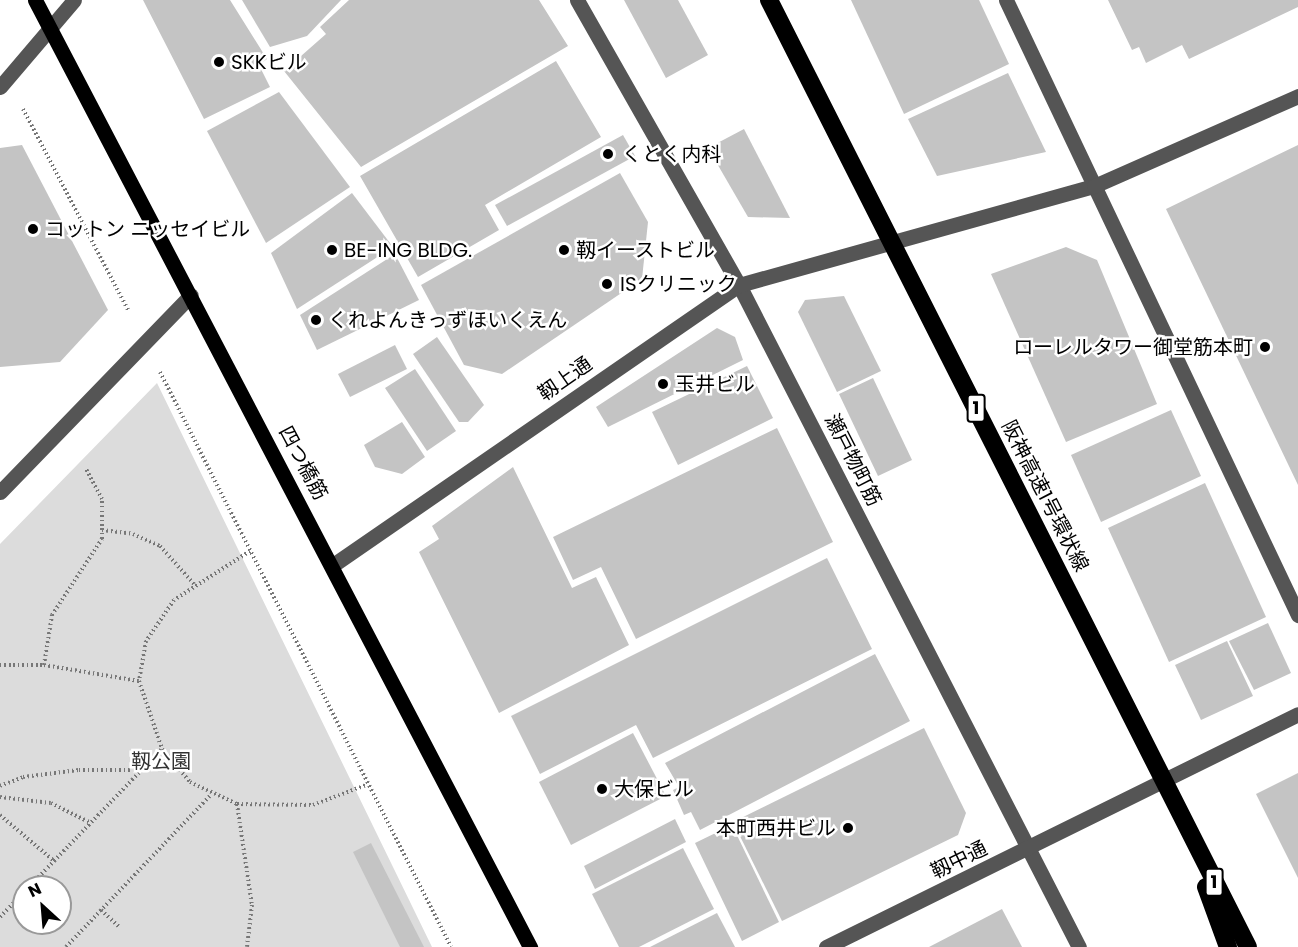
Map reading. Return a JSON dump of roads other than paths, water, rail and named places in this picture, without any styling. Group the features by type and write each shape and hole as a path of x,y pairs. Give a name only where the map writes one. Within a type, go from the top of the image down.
{"highway":[{"name":"阪神高速1号環状線","path":"769,0 1180,817 1250,947"},
{"path":"1180,817 1228,947"}],"main road":[{"name":"四つ橋筋","path":"35,0 333,565 530,947"}],"street":[{"path":"4,83 74,0"},
{"name":"瀬戸物町筋","path":"577,0 739,285 1079,947"},
{"path":"1006,0 1298,615"},
{"name":"靱上通","path":"333,565 739,285 1094,186 1298,96"},
{"path":"0,492 191,295"},
{"name":"靱中通","path":"826,947 1030,849 1298,714"}],"place":[{"name":"SKKビル","path":"219,62"},
{"name":"くとく内科","path":"608,154"},
{"name":"コットン ニッセイビル","path":"33,229"},
{"name":"BE-ING BLDG.","path":"332,250"},
{"name":"靱イーストビル","path":"564,250"},
{"name":"ISクリニック","path":"607,284"},
{"name":"くれよんきっずほいくえん","path":"316,320"},
{"name":"ローレルタワー御堂筋本町","path":"1265,347"},
{"name":"玉井ビル","path":"663,384"},
{"name":"大保ビル","path":"602,789"},
{"name":"本町西井ビル","path":"848,828"}],"park label":[{"name":"靱公園","path":"161,761"}]}
